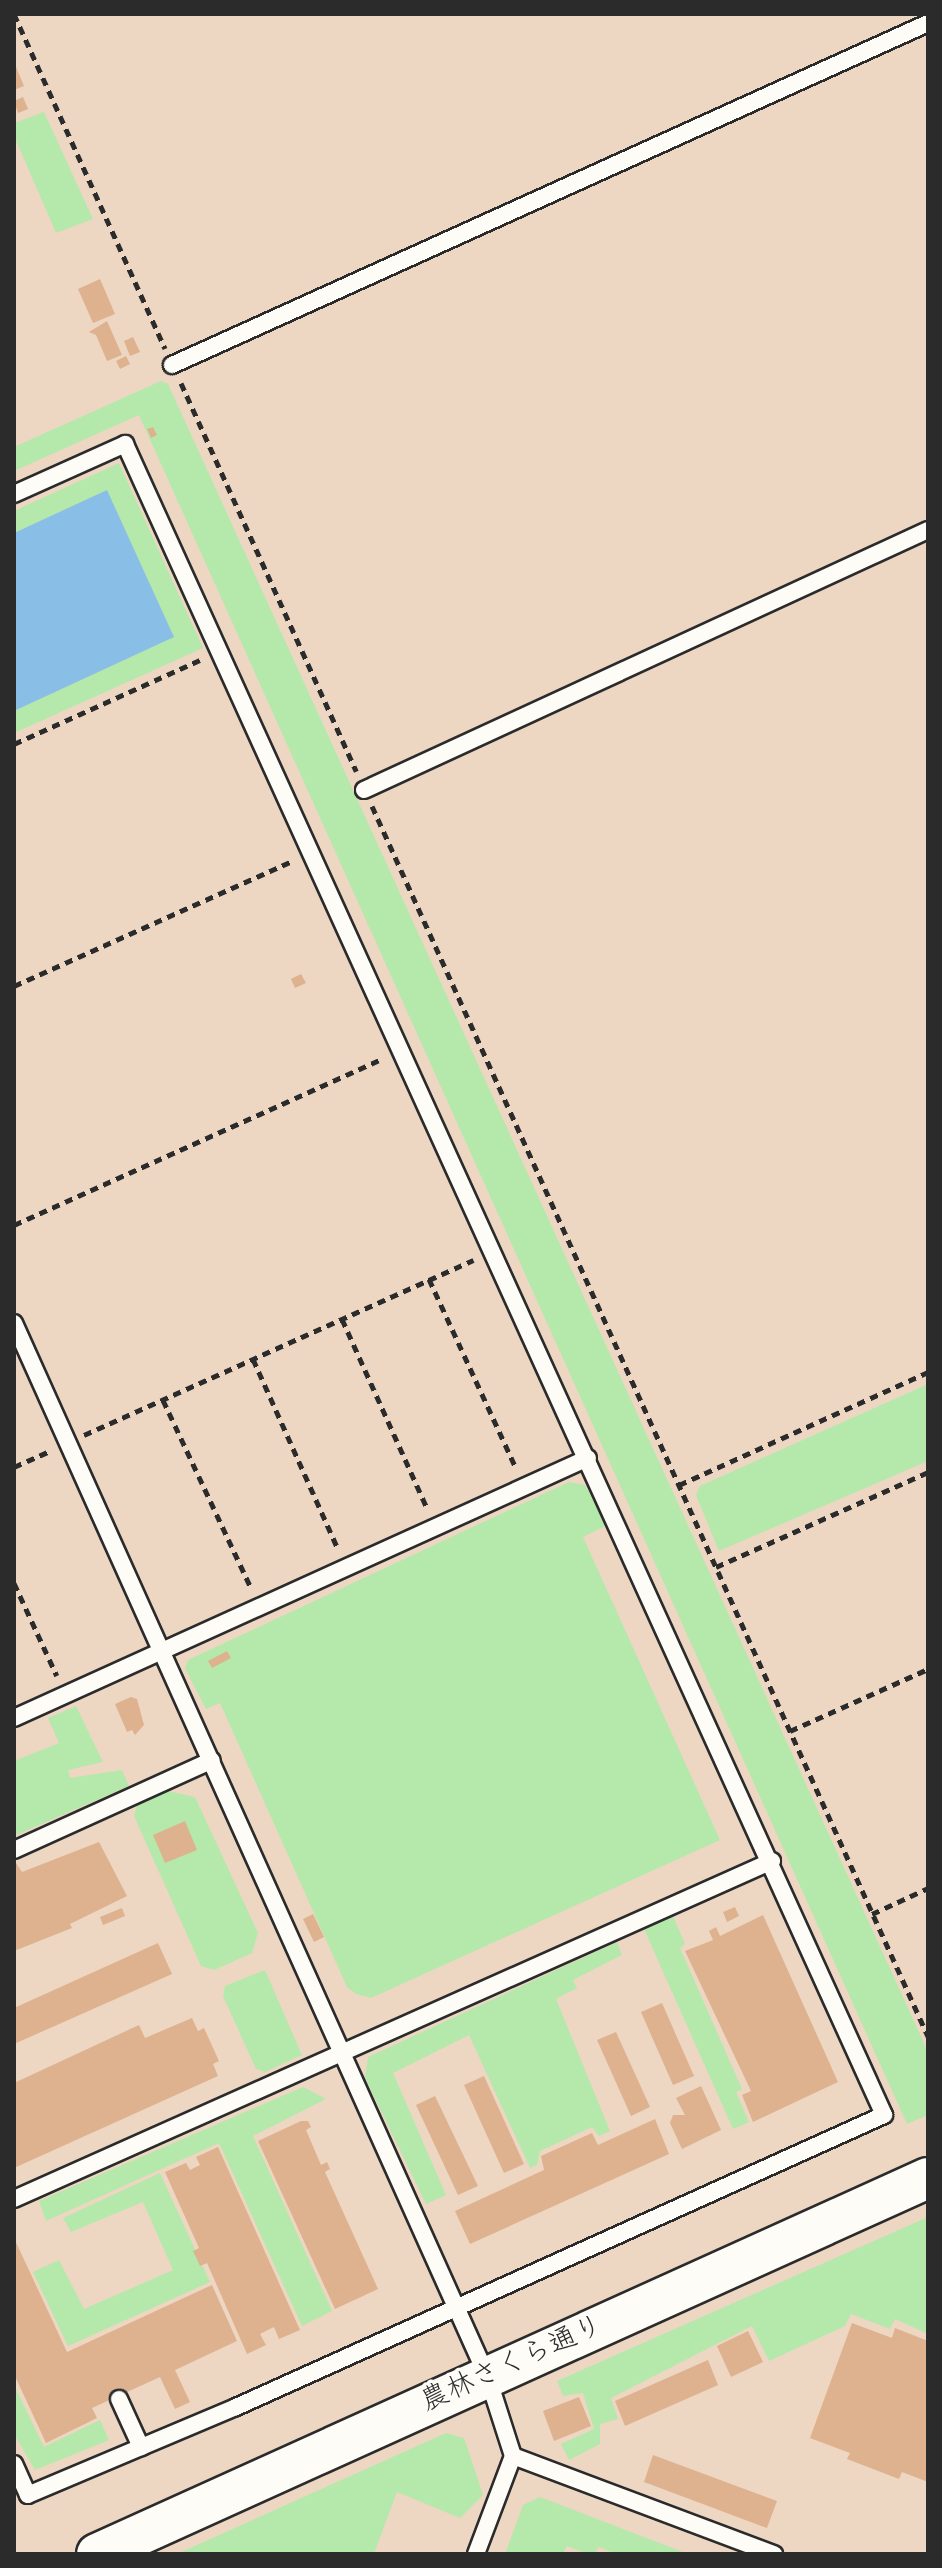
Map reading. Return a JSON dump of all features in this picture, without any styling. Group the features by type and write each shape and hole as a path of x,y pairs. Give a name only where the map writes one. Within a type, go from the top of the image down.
{"street":[{"name":"農林さくら通り","path":"97,2554 928,2178"}],"lane":[{"path":"172,365 928,23"},
{"path":"14,494 125,444 772,1861 884,2115 28,2495 14,2464"},
{"path":"364,790 928,530"},
{"path":"14,1323 488,2378 513,2456 476,2554"},
{"path":"14,1718 588,1458"},
{"path":"14,1850 212,1760"},
{"path":"14,2199 772,1861"},
{"path":"119,2399 141,2447"},
{"path":"513,2456 774,2554"}],"path":[{"path":"14,14 928,2036"},
{"path":"14,744 219,651"},
{"path":"14,986 311,852"},
{"path":"14,1225 401,1050"},
{"path":"14,1467 492,1251"},
{"path":"429,1279 525,1487"},
{"path":"342,1319 436,1527"},
{"path":"253,1359 347,1568"},
{"path":"679,1485 928,1372"},
{"path":"163,1400 260,1607"},
{"path":"716,1567 928,1472"},
{"path":"14,1583 66,1695"},
{"path":"790,1731 928,1669"},
{"path":"872,1914 928,1888"}],"shaded area":[{"path":"14,14 928,14 928,2554 14,2554"}],"green space":[{"path":"44,112 93,219 56,233 14,136 14,123"},
{"path":"161,381 168,384 928,2052 928,2115 907,2124 139,415 14,471 14,447"},
{"path":"119,463 203,648 14,733 14,711 173,637 107,491 14,533 14,511"},
{"path":"928,1384 928,1461 719,1551 696,1495 700,1486"},
{"path":"569,1482 585,1485 607,1525 583,1537 720,1840 371,1998 356,1994 347,1987 220,1703 206,1709 185,1668 188,1660"},
{"path":"76,1706 103,1762 68,1770 70,1778 122,1770 129,1786 14,1836 14,1761 59,1743 48,1718"},
{"path":"168,1791 195,1797 258,1933 252,1953 214,1970 201,1966 134,1816 137,1805"},
{"path":"673,1916 685,1944 680,1948 742,2089 736,2092 749,2122 733,2129 644,1929"},
{"path":"617,1942 622,1955 573,1980 577,1988 556,1999 610,2131 599,2136 592,2127 540,2151 537,2165 530,2168 469,2035 393,2073 446,2195 426,2204 365,2078 368,2057"},
{"path":"265,1970 302,2055 265,2072 256,2069 223,1996 225,1986"},
{"path":"303,2087 326,2099 253,2136 332,2311 302,2326 219,2143 46,2221 39,2201"},
{"path":"160,2173 210,2282 68,2346 33,2272 59,2260 84,2309 173,2270 143,2202 71,2232 63,2218"},
{"path":"928,2217 928,2334 895,2319 890,2329 851,2314 845,2326 769,2361 752,2326 611,2398 618,2419 600,2424 600,2444 569,2460 561,2444 594,2429 583,2393 563,2396 557,2381"},
{"path":"14,2385 44,2447 100,2420 109,2440 35,2470 14,2434"},
{"path":"446,2433 464,2438 483,2495 460,2518 397,2492 374,2554 177,2554"},
{"path":"540,2497 688,2554 617,2554 598,2547 595,2554 588,2554 567,2546 563,2554 505,2554 523,2505"}],"water":[{"path":"107,490 174,637 14,711 14,533"}],"building":[{"path":"14,62 24,86 14,90"},
{"path":"23,97 28,109 18,113 14,101"},
{"path":"100,279 115,314 93,323 78,289"},
{"path":"107,321 122,355 107,361 96,335 89,332"},
{"path":"133,337 140,352 130,356 124,341"},
{"path":"126,356 130,364 120,369 116,361"},
{"path":"153,427 157,435 151,438 147,429"},
{"path":"301,974 306,983 295,988 291,979"},
{"path":"227,1651 231,1658 212,1668 208,1661"},
{"path":"131,1697 137,1699 144,1725 135,1735 132,1730 127,1732 115,1704"},
{"path":"185,1821 197,1850 165,1863 153,1835"},
{"path":"99,1842 127,1896 70,1924 72,1928 14,1951 14,1860 22,1872"},
{"path":"735,1907 739,1916 727,1922 723,1912"},
{"path":"122,1908 125,1916 103,1925 100,1917"},
{"path":"313,1914 324,1937 314,1942 303,1919"},
{"path":"763,1915 838,2082 753,2122 742,2095 751,2091 685,1951 713,1940 709,1931 716,1927 720,1936"},
{"path":"158,1943 172,1974 14,2044 14,2008"},
{"path":"662,2003 694,2076 673,2085 641,2012"},
{"path":"192,2018 198,2031 204,2028 219,2061 213,2064 218,2076 14,2168 14,2083 139,2025 145,2038"},
{"path":"616,2032 650,2107 631,2116 597,2040"},
{"path":"484,2076 524,2164 504,2173 464,2085"},
{"path":"701,2086 721,2130 682,2149 670,2123 673,2115 685,2115 676,2098"},
{"path":"435,2096 478,2186 458,2195 416,2105"},
{"path":"655,2119 669,2154 470,2244 455,2211 544,2170 541,2156 592,2133 598,2145"},
{"path":"301,2121 308,2121 311,2127 306,2130 321,2165 327,2162 330,2169 325,2172 378,2289 335,2309 258,2141"},
{"path":"218,2147 300,2330 279,2339 274,2327 260,2334 266,2345 247,2354 207,2263 200,2266 193,2251 199,2248 165,2172 186,2163 190,2170 200,2165 196,2157"},
{"path":"14,2238 67,2352 212,2285 237,2341 175,2370 190,2402 175,2409 160,2377 92,2408 97,2418 46,2443 14,2374"},
{"path":"852,2323 892,2338 895,2328 928,2341 928,2482 902,2472 899,2479 847,2459 850,2453 810,2438"},
{"path":"748,2331 763,2362 731,2377 717,2346"},
{"path":"708,2360 718,2385 625,2426 615,2401"},
{"path":"579,2397 591,2426 554,2441 543,2411"},
{"path":"653,2455 777,2501 767,2528 644,2482"}]}
